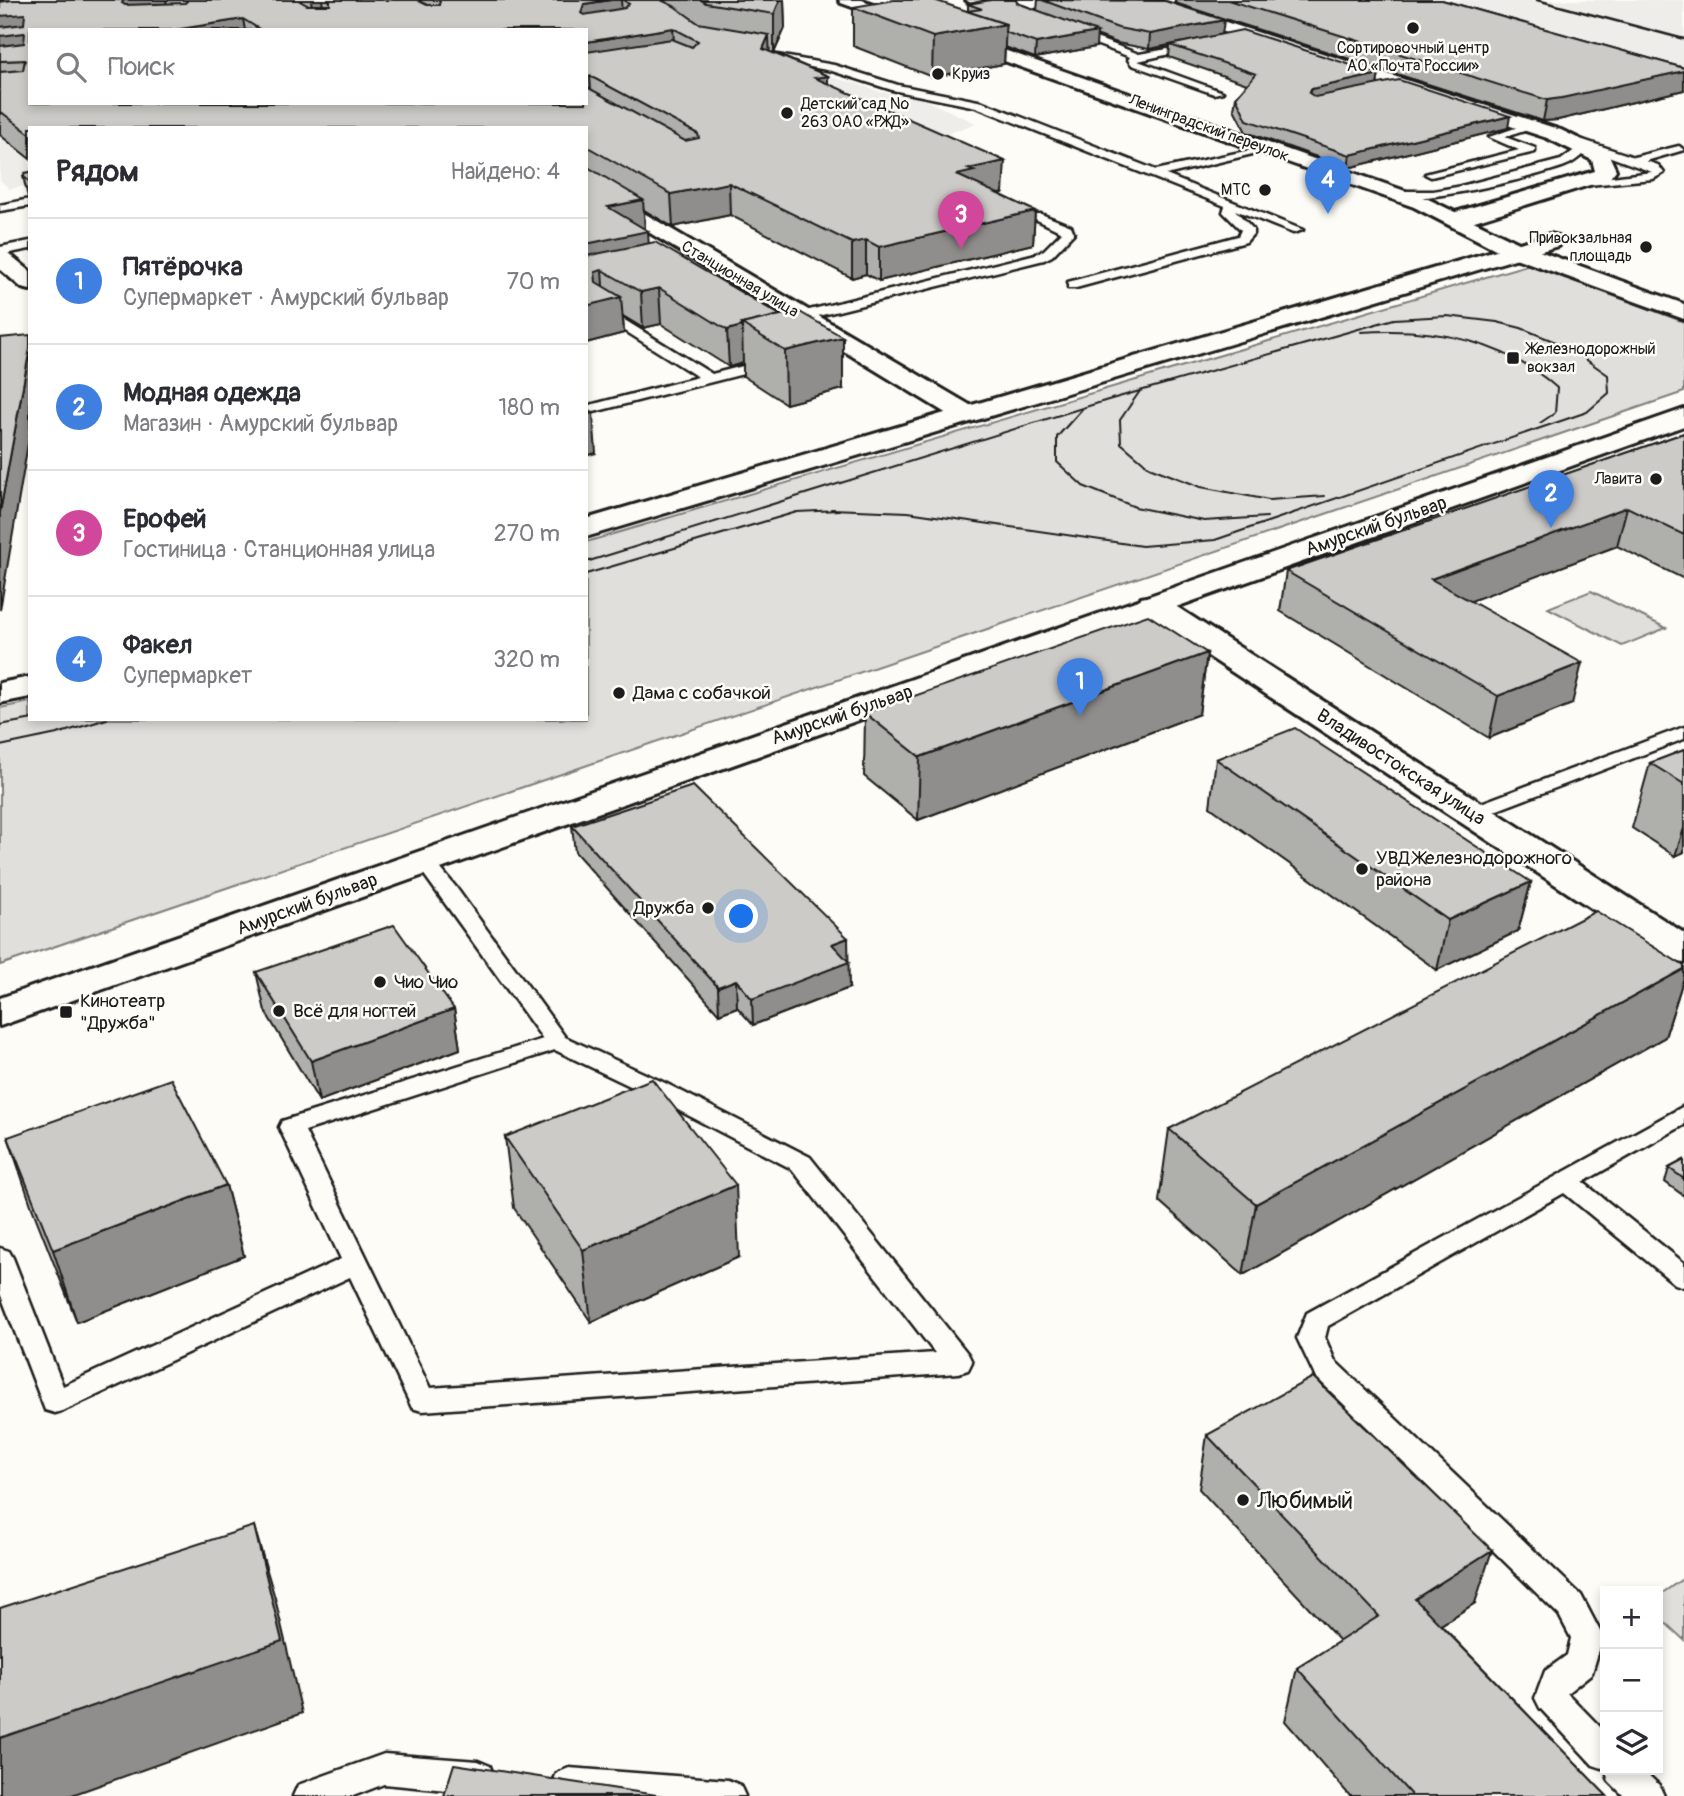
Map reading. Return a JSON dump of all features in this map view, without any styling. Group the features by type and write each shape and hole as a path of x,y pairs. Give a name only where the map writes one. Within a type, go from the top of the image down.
{"street":[{"name":"Ленинградский переулок","path":"847,0 1394,194 1457,219 1515,250 1684,312"},
{"path":"974,0 1014,5 1037,3 1116,6 1157,3 1554,134 1601,157 1606,170 1602,176 1457,219"},
{"name":"Станционная улица","path":"588,186 700,260 802,316 966,414"},
{"path":"1457,219 1488,224 1550,241 1684,289"},
{"path":"588,527 1550,241"},
{"path":"0,258 28,282"},
{"name":"Амурский бульвар","path":"0,1013 1684,417"},
{"name":"Владивостокская улица","path":"1152,605 1684,951"},
{"path":"0,693 28,687"}],"lane":[{"path":"1059,28 1138,57"},
{"path":"1223,40 1249,35"},
{"path":"1210,43 1133,60 1135,63 1219,92"},
{"path":"754,54 834,68 896,88 979,104 1297,230"},
{"path":"1378,90 1403,85"},
{"path":"1432,174 1531,150 1494,137 1530,126"},
{"path":"1554,134 1654,167 1658,173 1653,176 1570,185"},
{"path":"1394,194 1433,194 1457,190 1565,162 1585,147"},
{"path":"1155,174 1265,148"},
{"path":"1635,160 1679,149"},
{"path":"0,208 28,202"},
{"path":"1072,285 1241,239 1247,234 1247,229 1228,212 1231,204"},
{"path":"802,316 1040,257 1048,253 1068,233 1067,229 1037,216"},
{"path":"0,251 28,245"},
{"path":"605,312 709,378"},
{"path":"821,349 847,343"},
{"path":"588,409 783,359"},
{"path":"1472,813 1684,733"},
{"path":"425,862 557,1042 657,1089 801,1163 958,1362 422,1400 291,1128 557,1042"},
{"path":"1600,1749 1551,1698 1550,1688 1554,1681 1581,1662 1587,1637 1570,1605 1325,1368 1311,1338 1316,1320 1684,1114"},
{"path":"1566,1181 1684,1277"},
{"path":"0,1258 55,1402 356,1263"},
{"path":"310,1796 384,1769 728,1796"},
{"path":"1626,1775 1647,1796"}],"shaded area":[{"path":"1241,0 1684,0 1684,89"},
{"path":"772,74 816,74 881,92 916,96 976,123 942,136"},
{"path":"0,104 30,105 28,185 10,189 0,180"},
{"path":"1530,264 1684,322 1684,392 0,965 0,708 28,702 28,721 588,721 588,541"},
{"path":"1591,591 1666,628 1622,646 1548,608"},
{"path":"1684,1578 1684,1640 1663,1621 1663,1593"}],"building":[{"path":"12,0 124,0 122,3 125,5 185,3 188,0 298,0 307,5 330,5 328,0 417,0 427,5 439,5 439,0 611,0 584,4 581,13 584,15 625,8 629,4 623,0 661,0 698,23 769,35 763,49 828,76 815,78 1005,161 968,169 974,171 957,175 1035,211 879,247 866,240 852,243 729,183 671,194 588,147 588,126 28,126 28,132 0,111 0,72 23,70 25,60 0,61 0,46 24,43 25,33 0,36 0,27 24,24 25,14 0,16 0,2"},
{"path":"701,0 780,0 774,14"},
{"path":"894,0 934,0 1006,24 933,37 853,7"},
{"path":"1016,0 1017,3 1097,32 1036,43 1005,32 1006,24 967,11 982,9 968,4"},
{"path":"1042,0 1165,1 1224,20 1150,34 1118,28"},
{"path":"1228,0 1442,0 1684,68 1684,71 1547,100"},
{"path":"1242,30 1379,74 1311,89 1309,93 1315,97 1399,80 1510,116 1350,155 1247,120 1236,97 1256,74 1170,45"},
{"path":"588,167 643,200 608,207 648,231 588,244"},
{"path":"655,242 780,315 727,330 659,288 641,292 602,270 595,272 596,282 621,297 588,305 588,256"},
{"path":"798,311 843,337 785,351 742,324"},
{"path":"28,335 28,359 0,512 0,338"},
{"path":"1684,433 1684,535 1627,507 1431,579 1582,663 1498,696 1286,571"},
{"path":"1148,615 1207,653 920,757 865,713"},
{"path":"1295,728 1531,882 1448,920 1216,759"},
{"path":"1684,750 1684,784 1650,763"},
{"name":"Дружба","path":"693,786 848,938 832,944 849,962 752,999 736,980 718,987 572,826"},
{"path":"1596,911 1684,966 1684,969 1256,1204 1169,1129"},
{"path":"394,925 454,1009 311,1061 256,972"},
{"path":"171,1079 226,1185 53,1250 8,1137"},
{"path":"652,1079 736,1185 583,1250 505,1137"},
{"path":"1684,1160 1684,1179 1669,1168"},
{"path":"1313,1377 1492,1550 1415,1599 1607,1796 1412,1796 1297,1668 1379,1616 1207,1435"},
{"path":"254,1526 282,1641 0,1738 0,1608"},
{"path":"454,1764 663,1796 444,1796"}],"tram line":[{"path":"588,561 1108,400 1394,319 1447,316 1521,328 1568,347 1608,375 1609,393 1587,412 1215,540 1142,546 908,512 831,509"},
{"path":"1361,332 1440,335 1465,340 1514,358 1557,388 1555,413 1540,423"},
{"path":"1140,391 1120,420 1121,443 1149,467 1201,487 1269,500 1325,496"},
{"path":"1082,409 1057,437 1057,462 1083,486 1135,507 1204,521 1267,517"},
{"path":"588,573 797,512 839,510"},
{"path":"0,725 28,720"},
{"path":"0,746 57,734 100,721"}],"railway":[{"path":"1537,0 1684,39"}],"place":[{"name":"Сортировочный центр АО «Почта России»","path":"1413,28"},
{"name":"Круиз","path":"938,74"},
{"name":"Детский сад № 263 ОАО «РЖД»","path":"787,113"},
{"name":"МТС","path":"1265,190"},
{"name":"Факел","path":"1328,214"},
{"name":"Привокзальная площадь","path":"1646,247"},
{"name":"Ерофей","path":"961,249"},
{"name":"Железнодорожный вокзал","path":"1513,358"},
{"name":"Лавита","path":"1656,479"},
{"name":"Модная одежда","path":"1551,528"},
{"name":"Дама с собачкой","path":"619,693"},
{"name":"Пятёрочка","path":"1080,716"},
{"name":"УВД Железнодорожного района","path":"1362,869"},
{"name":"Дружба","path":"708,908"},
{"name":"Чио Чио","path":"380,982"},
{"name":"Всё для ногтей","path":"279,1011"},
{"name":"Кинотеатр \"Дружба\"","path":"66,1012"},
{"name":"Любимый","path":"1243,1500"}]}
